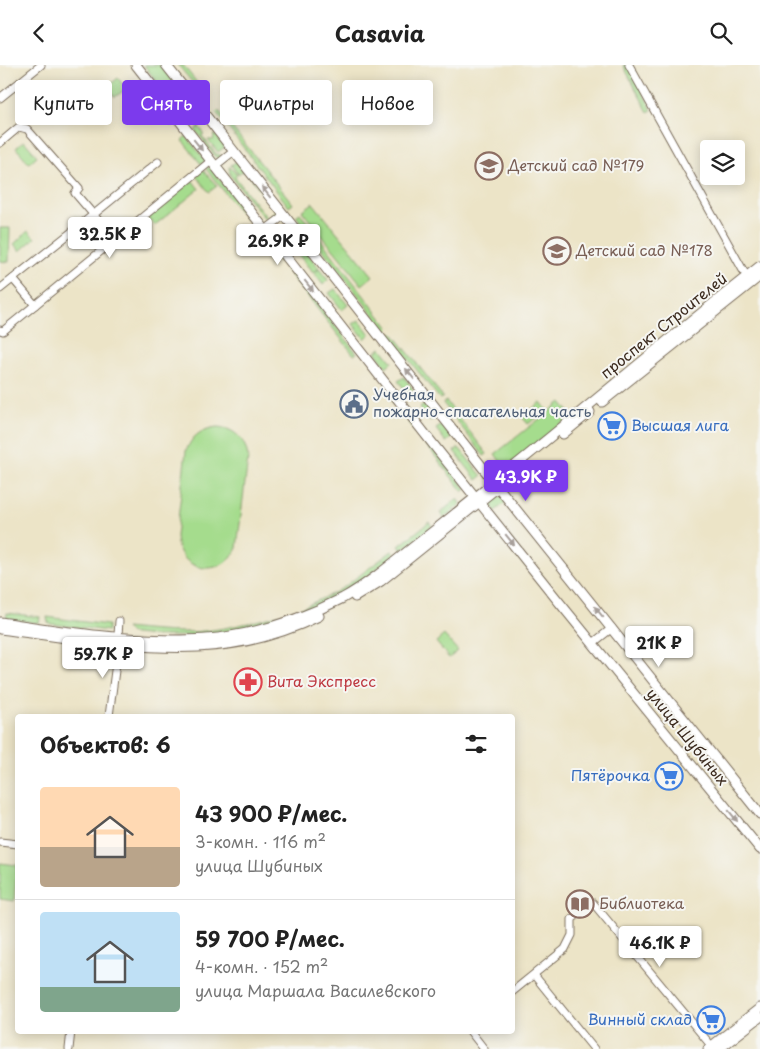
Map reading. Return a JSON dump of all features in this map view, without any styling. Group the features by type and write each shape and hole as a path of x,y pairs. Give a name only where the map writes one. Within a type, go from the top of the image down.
{"main road":[{"name":"улица Шубиных","path":"136,65 477,499 760,849"},
{"name":"улица Шубиных","path":"166,65 496,484 760,814"},
{"name":"проспект Строителей","path":"0,629 118,640 225,638 276,625 309,614 343,598 376,577 496,484 748,280 760,266"},
{"name":"проспект Строителей","path":"748,280 760,275"},
{"name":"проспект Строителей","path":"0,623 118,640"},
{"path":"713,1048 760,1007"},
{"path":"713,1048 760,1017"}],"street":[{"path":"0,98 41,65"},
{"path":"629,65 748,280"},
{"path":"0,143 19,127 28,129 79,188 75,193 115,240"},
{"path":"0,330 3,331 115,240 213,164 234,151"},
{"path":"0,289 158,162"},
{"path":"265,230 285,215"},
{"path":"13,279 35,305"},
{"path":"109,714 119,621"},
{"path":"593,643 612,629"},
{"path":"0,842 15,844"},
{"path":"515,990 565,949 572,935 572,919 593,903 713,1048"},
{"path":"534,975 594,1049"},
{"path":"69,1049 71,1034"},
{"path":"472,1034 484,1049"}],"green space":[{"path":"144,65 165,65 177,80 156,80"},
{"path":"178,65 183,65 195,80 190,80"},
{"path":"623,65 628,65 652,110 648,112"},
{"path":"118,78 122,84 122,92 115,97 112,93 112,83"},
{"path":"226,125 230,125 293,204 289,207"},
{"path":"199,127 204,133 202,136 217,155 219,154 223,158 216,157 195,130"},
{"path":"215,134 225,147 218,152 208,140 213,140"},
{"path":"186,136 206,161 201,164 182,140"},
{"path":"24,141 37,156 29,163 16,148"},
{"path":"239,162 281,212 276,222 271,215 276,211 245,170 238,174 231,165"},
{"path":"209,166 249,216 246,219 206,169"},
{"path":"229,167 237,175 235,177 267,218 270,217 274,223 266,220 230,175"},
{"path":"203,170 217,186 209,192 196,176"},
{"path":"192,180 199,189 155,225 147,217"},
{"path":"313,203 373,276 362,285 302,211"},
{"path":"300,213 389,328 386,331 296,216"},
{"path":"143,220 151,229 128,247 121,239"},
{"path":"0,228 10,228 9,262 0,261"},
{"path":"28,231 35,238 20,251 14,244"},
{"path":"292,233 303,246 296,252 285,238"},
{"path":"304,248 319,268 313,273 298,254"},
{"path":"281,257 357,353 354,355 278,259"},
{"path":"319,269 328,280 323,285 314,273"},
{"path":"335,289 348,305 342,310 329,293"},
{"path":"359,320 370,334 365,339 353,324"},
{"path":"392,332 443,397 440,399 389,335"},
{"path":"381,348 392,362 386,367 375,352"},
{"path":"404,377 413,389 408,393 398,381"},
{"path":"393,395 466,489 463,492 390,398"},
{"path":"446,401 487,454 484,456 443,403"},
{"path":"541,402 547,410 528,424 522,417"},
{"path":"561,402 572,416 505,468 495,454"},
{"path":"425,404 435,417 430,421 420,408"},
{"path":"442,425 452,438 446,442 436,429"},
{"path":"217,427 229,430 238,436 245,446 248,458 237,548 230,558 221,565 201,568 184,558 178,548 176,536 186,451 191,441 198,434 206,429"},
{"path":"459,448 482,476 477,480 454,451"},
{"path":"499,495 509,500 495,511 492,506 492,500"},
{"path":"457,499 461,504 444,518 440,513"},
{"path":"429,522 432,526 402,550 399,546"},
{"path":"392,551 395,554 350,590 332,600 296,615 295,611 344,587"},
{"path":"290,612 292,617 242,631 199,636 131,634 126,628 170,632 197,632 238,625"},
{"path":"7,613 40,617 39,623 6,619"},
{"path":"47,617 108,625 108,631 51,624 48,622"},
{"path":"444,635 458,651 449,658 436,642"},
{"path":"0,863 15,865 14,901 0,899"}],"place":[{"name":"Детский сад №179","path":"489,166"},
{"name":"Детский сад №178","path":"557,251"},
{"name":"Учебная пожарно-спасательная часть","path":"354,404"},
{"name":"Высшая лига","path":"612,426"},
{"name":"Вита Экспресс","path":"248,682"},
{"name":"Пятёрочка","path":"669,776"},
{"name":"Библиотека","path":"580,904"},
{"name":"Винный склад","path":"711,1020"}]}
